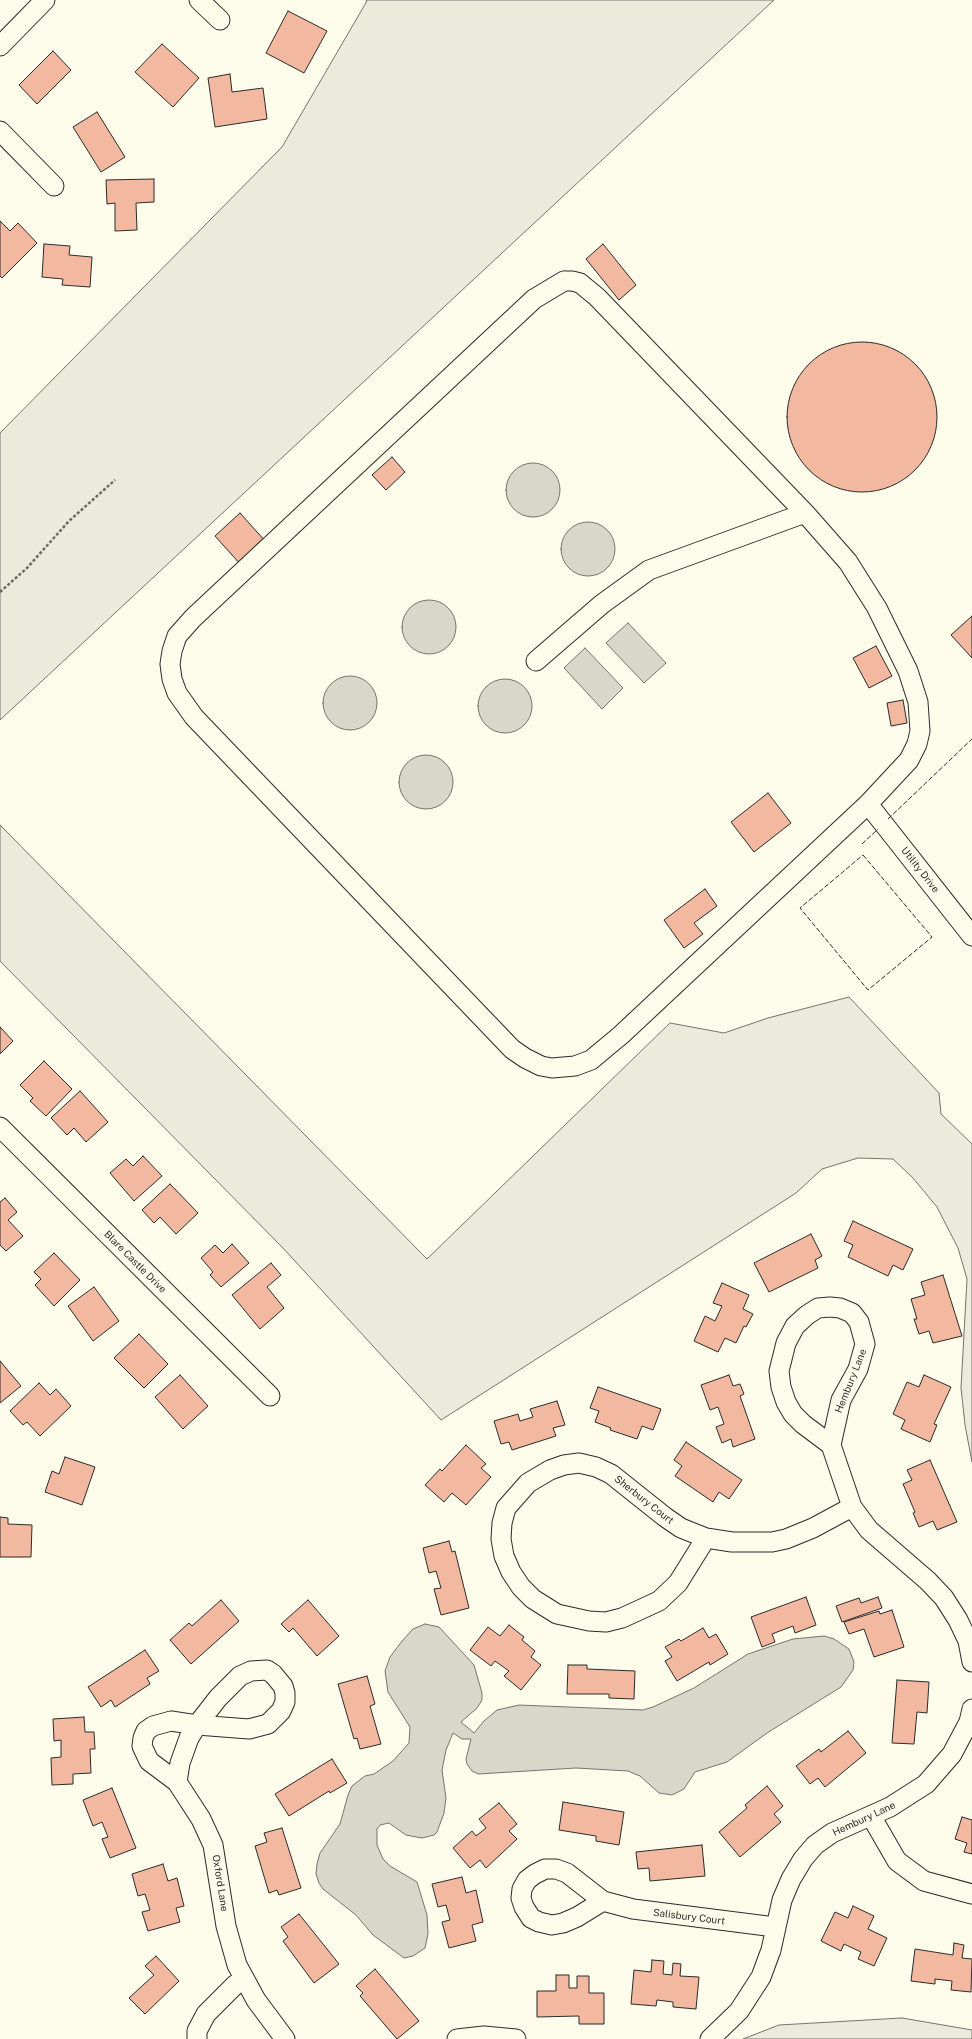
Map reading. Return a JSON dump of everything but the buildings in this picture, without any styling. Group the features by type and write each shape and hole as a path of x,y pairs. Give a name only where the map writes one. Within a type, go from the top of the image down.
{"street":[{"path":"0,46 45,0"},
{"path":"199,0 220,20"},
{"path":"0,131 54,186"},
{"path":"564,281 572,281 580,283 597,297 805,513 848,562 877,608 908,671 918,702 920,731 917,744 909,760 868,804 605,1050 591,1060 575,1066 552,1068 541,1066 512,1049 194,717 177,693 172,678 172,651 177,636 193,618 534,299 556,284 564,281"},
{"path":"536,661 602,604 649,570 805,513"},
{"name":"Utility Drive","path":"868,804 972,936"},
{"name":"Blare Castle Drive","path":"0,1128 270,1396"},
{"name":"Hembury Lane","path":"830,1306 852,1313 859,1322 866,1344 858,1369 841,1400 831,1445 803,1424 793,1414 784,1395 779,1371 786,1344 795,1326 807,1315 818,1308 830,1306"},
{"path":"831,1445 852,1507 869,1530 928,1581 944,1598 958,1620 968,1641 972,1662"},
{"name":"Sherbury Court","path":"706,1538 678,1583 659,1601 622,1618 606,1622 589,1621 557,1614 533,1600 521,1587 511,1572 504,1556 501,1539 502,1523 506,1508 528,1483 550,1470 564,1465 579,1464 596,1467 611,1474 664,1517 681,1528 706,1538 732,1542 772,1542 786,1539 813,1528 852,1507"},
{"name":"Hembury Lane","path":"710,2039 739,2011 752,1993 767,1964 782,1900 791,1879 803,1859 815,1845 832,1833 909,1797 926,1784 942,1768 962,1737 969,1722 972,1709"},
{"name":"Oxford Lane","path":"177,1782 184,1751 189,1738 197,1725 172,1722 161,1723 146,1731 142,1746 149,1761 177,1782 189,1799 214,1845 226,1926 233,1954 244,1979 280,2038"},
{"path":"871,1816 897,1860 924,1881 972,1894"},
{"name":"Salisbury Court","path":"603,1901 650,1913 775,1927"},
{"path":"197,2039 197,2031 206,2014 244,1979"},
{"path":"457,2039 484,2036 516,2039"}],"path":[{"path":"0,592 27,568 69,521 115,480"}],"shaded area":[{"path":"366,0 774,0 0,720 0,433 282,147 367,1"},
{"path":"528,463 538,463 548,467 556,475 560,485 560,495 556,505 548,513 538,517 528,517 518,513 510,505 506,495 506,485 510,475 518,467"},
{"path":"583,522 593,522 603,526 611,534 615,544 615,554 611,564 603,572 593,576 583,576 573,572 565,564 561,554 561,544 565,534 573,526"},
{"path":"424,600 434,600 444,604 452,612 456,622 456,632 452,642 444,650 434,654 424,654 414,650 406,642 402,632 402,622 406,612 414,604"},
{"path":"628,623 666,663 644,683 606,643"},
{"path":"585,648 623,688 602,709 564,668"},
{"path":"345,676 355,676 365,680 373,688 377,698 377,708 373,718 365,726 355,730 345,730 335,726 327,718 323,708 323,698 327,688 335,680"},
{"path":"500,679 510,679 520,683 528,691 532,701 532,711 528,721 520,729 510,733 500,733 490,729 482,721 478,711 478,701 482,691 490,683"},
{"path":"421,755 431,755 441,759 449,767 453,777 453,787 449,797 441,805 431,809 421,809 411,805 403,797 399,787 399,777 403,767 411,759"},
{"path":"0,825 427,1259 670,1023 724,1033 768,1018 849,997 939,1093 941,1114 972,1144 972,1462 965,1425 961,1388 967,1279 958,1248 937,1207 913,1178 893,1159 858,1158 822,1169 796,1193 441,1420 282,1247 0,961"},
{"path":"425,1624 439,1627 474,1665 482,1693 482,1700 477,1708 461,1722 474,1733 484,1721 497,1710 519,1705 643,1710 653,1707 694,1688 748,1654 793,1639 824,1636 834,1639 849,1649 854,1662 853,1670 841,1687 767,1733 727,1762 695,1772 684,1789 672,1795 659,1793 640,1776 628,1771 576,1768 478,1774 472,1771 467,1764 466,1759 471,1739 462,1739 453,1733 446,1750 442,1770 446,1798 444,1813 437,1832 434,1835 422,1838 406,1835 389,1823 380,1825 377,1829 377,1845 383,1859 390,1866 417,1882 427,1915 428,1934 425,1948 413,1956 404,1958 373,1935 356,1915 323,1889 316,1874 320,1853 340,1824 352,1786 365,1776 374,1774 393,1761 409,1743 410,1727 388,1692 385,1671 390,1657 402,1641 413,1629"},
{"path":"902,2018 972,2030 972,2039 743,2039 779,2025"}],"fence":[{"path":"888,819 972,739"},
{"path":"862,844 878,829"},
{"path":"863,855 932,937 868,990 800,908 863,855"}]}
